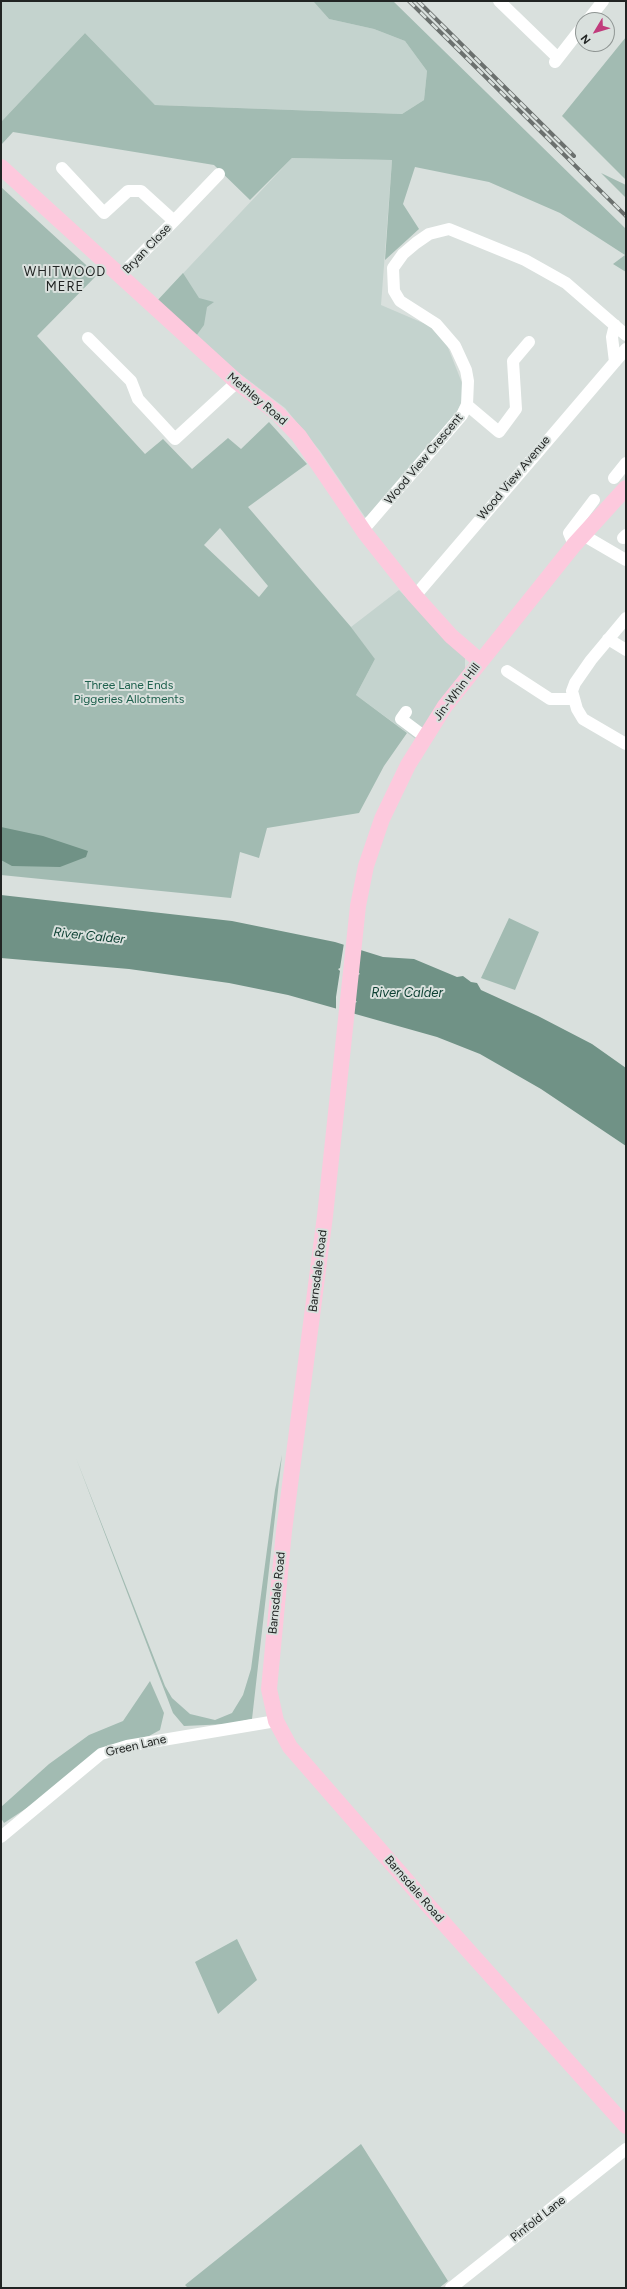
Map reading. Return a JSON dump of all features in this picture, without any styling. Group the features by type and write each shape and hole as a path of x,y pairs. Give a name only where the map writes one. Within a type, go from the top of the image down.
{"main road":[{"name":"Methley Road","path":"1,167 237,382 277,413 299,436 363,530 415,596 451,636 480,662"},
{"name":"Jin-Whin Hill","path":"355,932 366,866 382,819 425,737 445,706 579,540 620,483"},
{"name":"Barnsdale Road","path":"355,932 325,1216 284,1531 275,1614 269,1689 276,1721 284,1738 301,1760 626,2126"}],"street":[{"path":"499,1 556,60 575,36"},
{"path":"594,12 603,1"},
{"name":"Bryan Close","path":"62,168 104,213 128,191 141,191 174,221"},
{"name":"Bryan Close","path":"120,276 218,174"},
{"name":"Wood View Crescent","path":"363,530 462,415 467,405 468,381 462,359 455,346 434,322 400,301 394,291 393,268 403,254 429,234 449,229 525,260 559,279 615,325"},
{"path":"615,362 612,337 615,325 626,335"},
{"path":"88,338 131,381 138,399 175,439 237,382"},
{"path":"467,405 499,432 516,409 513,361 529,342"},
{"name":"Wood View Avenue","path":"415,596 626,349"},
{"path":"620,483 626,464"},
{"path":"594,500 569,533 579,540 626,560"},
{"path":"626,618 574,682 573,699 583,719 626,744"},
{"path":"608,639 626,650"},
{"path":"506,671 550,699 573,699"},
{"path":"406,712 401,719 425,737"},
{"name":"Green Lane","path":"1,1837 101,1754 127,1746 276,1721"},
{"name":"Pinfold Lane","path":"451,2288 626,2150"}],"shaded area":[{"path":"1,1 313,1 329,19 374,29 405,41 427,71 424,100 402,114 155,105 85,33 1,122"},
{"path":"292,158 392,160 381,305 430,326 447,345 462,383 463,398 458,410 373,515 365,517 320,451 285,408 214,354 156,302"},
{"path":"399,590 465,658 465,669 417,740 356,695 375,659 351,627"}],"green space":[{"path":"313,1 393,1 626,229 626,272 613,264 625,255 560,213 489,182 415,167 403,204 419,229 385,260 392,160 292,158 250,200 214,165 13,132 1,145 1,122 85,33 155,105 402,114 424,100 427,71 405,41 374,29 329,19"},
{"path":"626,37 626,180 562,116"},
{"path":"601,173 626,185 626,198"},
{"name":"Three Lane Ends Piggeries Allotments","path":"1,187 97,275 37,336 145,454 163,439 192,469 228,438 241,449 269,422 307,464 248,507 351,627 375,659 356,695 407,733 384,766 359,813 267,828 259,858 240,852 231,898 1,875","holes":["220,528 268,586 259,597 204,545"]},
{"path":"183,273 199,298 214,302 207,307 204,325 196,336 156,302"},
{"path":"509,918 539,932 515,990 481,978"},
{"path":"282,1455 252,1719 228,1724 184,1726 173,1713 76,1458 165,1686 172,1698 190,1714 215,1720 232,1713 243,1695 251,1669 275,1490"},
{"path":"150,1681 164,1713 160,1730 149,1736 112,1745 36,1802 4,1823 1,1818 1,1807 49,1764 89,1735 123,1721"},
{"path":"237,1939 257,1980 218,2014 195,1962"},
{"path":"361,2144 448,2281 439,2288 188,2288 185,2285"}],"water":[{"path":"1,827 43,836 88,851 86,857 60,867 12,866 1,860"},
{"name":"River Calder","path":"1,895 232,921 335,942 383,957 414,959 457,977 463,976 471,982 477,983 481,990 538,1016 592,1044 626,1068 626,1146 541,1089 480,1054 437,1037 288,995 229,983 129,969 1,958"}],"pier":[{"path":"344,943 361,948 358,972 360,974 358,975 355,1000 357,1002 354,1003 352,1016 336,1011 336,997 340,971 338,969 340,968"}],"railway":[{"path":"409,1 626,216"},
{"path":"418,1 574,156"}],"district":[{"name":"WHITWOOD MERE","path":"65,280"}]}
